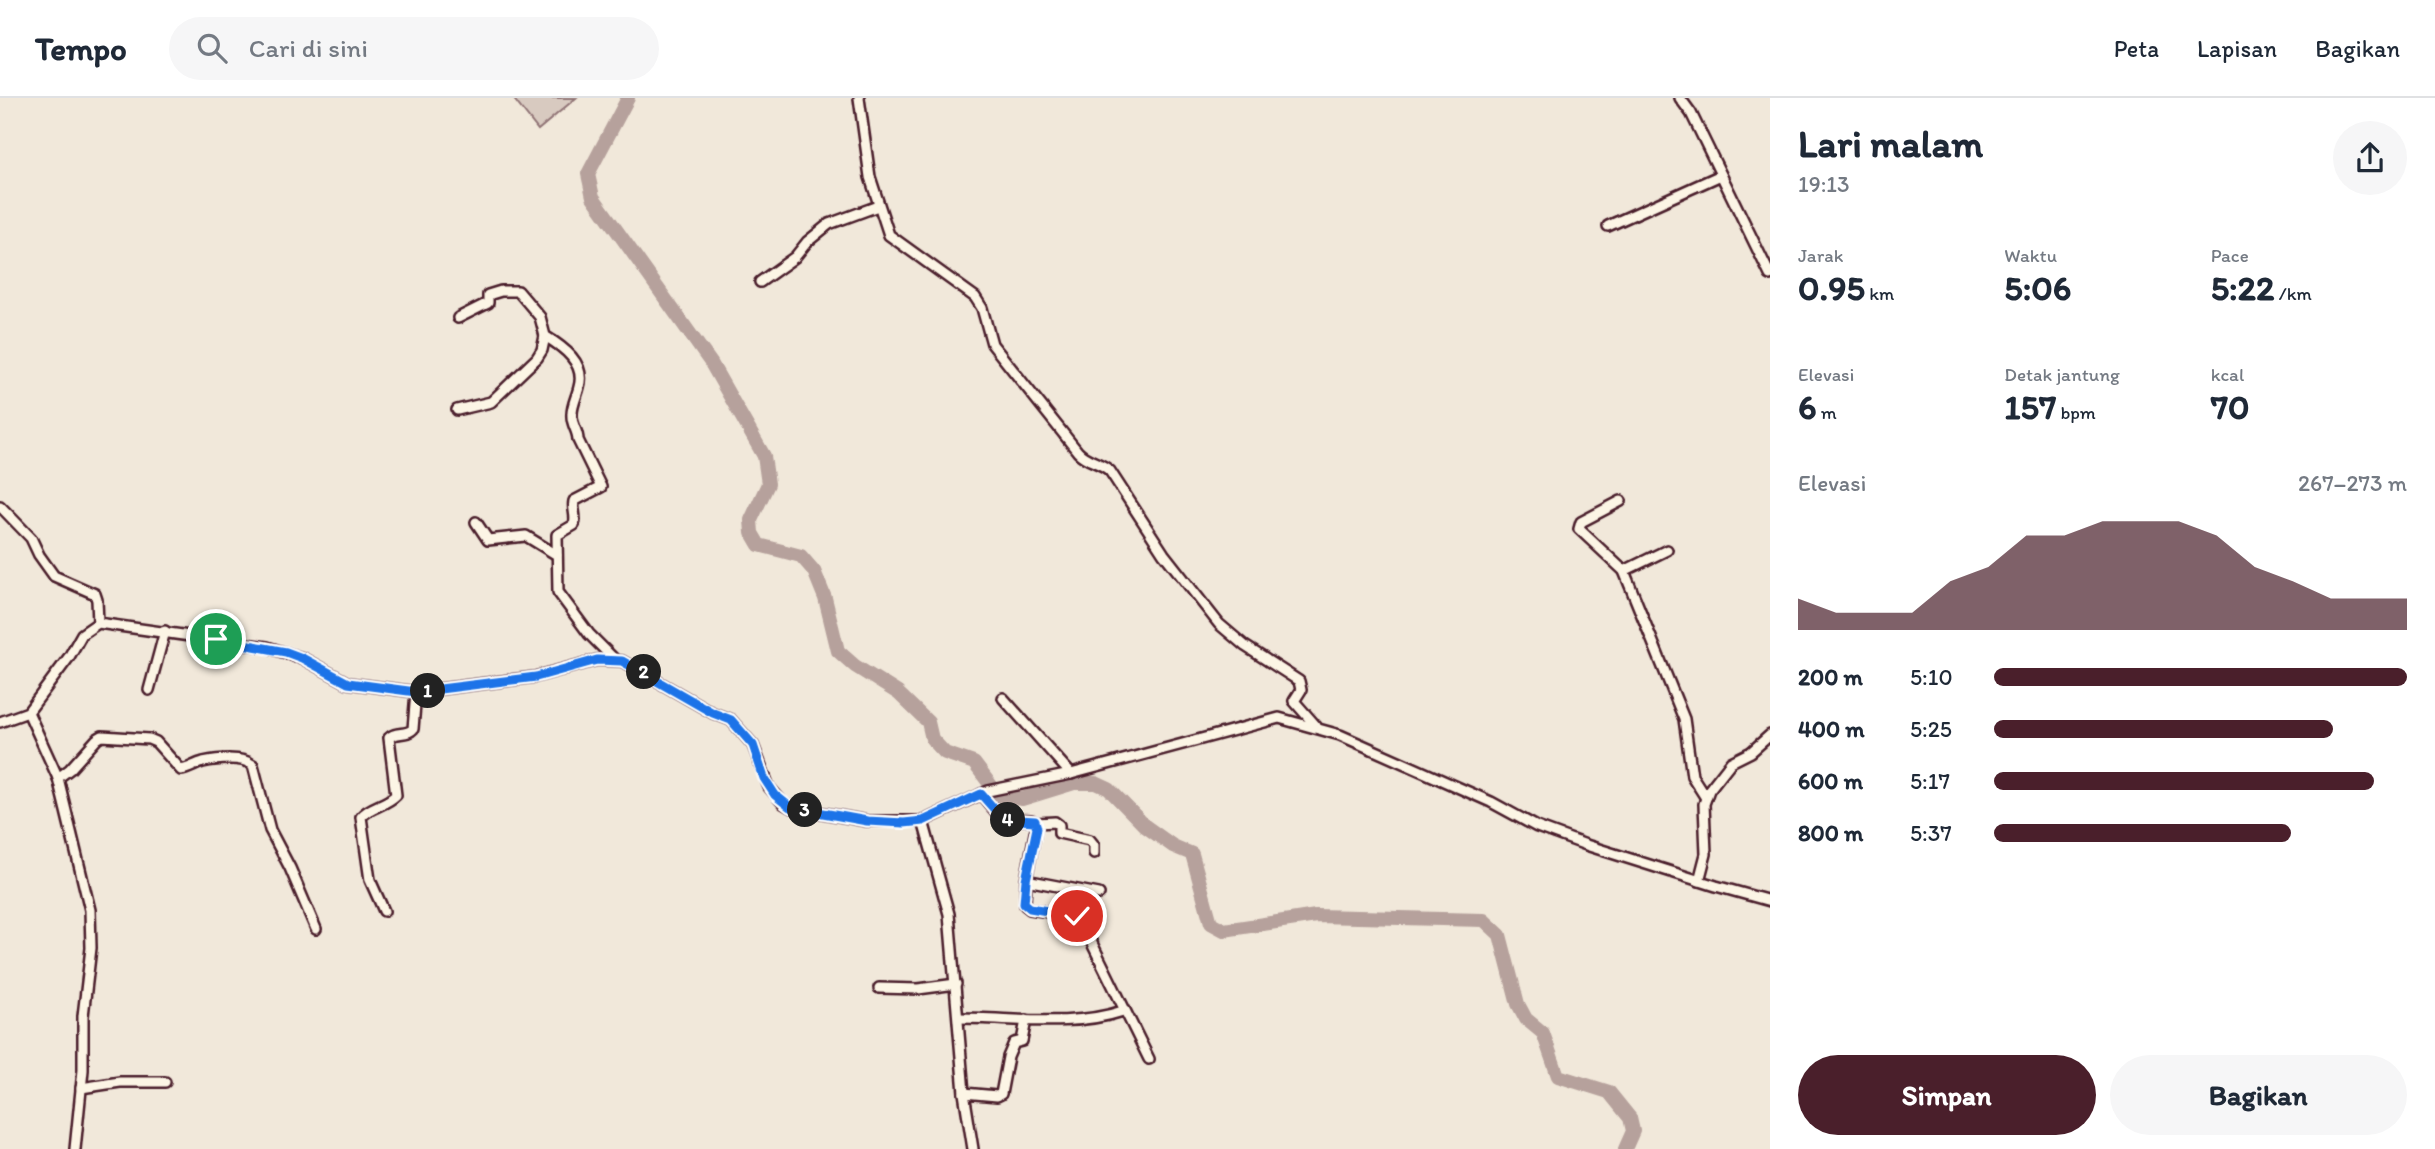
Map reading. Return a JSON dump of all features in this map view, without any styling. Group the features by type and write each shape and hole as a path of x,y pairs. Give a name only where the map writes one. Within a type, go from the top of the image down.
{"street":[{"path":"859,98 870,177 886,230 894,241 918,255 979,302 992,344 1078,452 1085,459 1110,471 1164,554 1211,614 1245,646 1299,681 1301,690 1294,701 1318,728"},
{"path":"1680,98 1691,113 1770,275"},
{"path":"1608,226 1721,175"},
{"path":"760,282 795,257 807,242 829,224 878,206"},
{"path":"457,410 491,401 537,358 545,336 540,317 517,291 501,291 488,295 488,303 458,318"},
{"path":"545,336 567,351 581,372 572,411 572,425 601,487 574,501 572,507 575,525 556,536 559,595 589,634 614,659"},
{"path":"1621,501 1584,520 1578,526 1581,534 1624,571 1681,712 1692,776 1706,798"},
{"path":"0,506 31,538 54,576 95,593 98,623"},
{"path":"476,522 488,540 526,536 557,555"},
{"path":"1624,571 1667,551"},
{"path":"0,722 28,712 69,657 82,634 98,623 276,649 302,658 348,683 416,692 536,677 597,660 614,659 631,664 713,713 731,720 753,745 764,778 775,795 790,807 867,821 923,821 984,792 1071,774 1269,720 1290,719 1340,735 1491,802 1537,827 1699,881 1770,901"},
{"path":"149,691 165,631"},
{"path":"384,911 370,880 361,817 367,810 389,802 396,795 389,738 391,735 412,731 416,692"},
{"path":"1003,698 1071,774"},
{"path":"28,712 58,778 91,924 92,948 83,1016 81,1088 75,1149"},
{"path":"1699,881 1706,854 1706,798 1727,765 1751,752 1770,735"},
{"path":"58,778 102,736 151,740 181,770 202,762 250,762 270,830 290,868 316,929"},
{"path":"984,792 1003,819 1055,822 1059,825 1059,833 1090,840 1094,845 1094,853"},
{"path":"923,821 949,914 964,1093 973,1149"},
{"path":"1037,823 1026,880 1026,907 1080,919 1123,1011 1149,1059"},
{"path":"1026,880 1099,894"},
{"path":"879,988 915,989 956,984"},
{"path":"959,1018 1082,1020 1103,1018 1123,1011"},
{"path":"964,1093 997,1096 1001,1094 1009,1053 1014,1043 1022,1041 1026,1020"},
{"path":"81,1088 132,1081 165,1082"}],"shaded area":[{"path":"513,98 576,98 538,130"}],"waterway":[{"path":"628,98 588,174 593,197 711,363 764,456 768,484 751,520 752,533 759,545 801,556 814,571 825,598 838,651 855,666 898,693 928,722 932,739 945,753 974,763 999,796 1022,799 1074,783 1096,783 1109,789 1145,826 1173,846 1192,854 1211,923 1224,930 1316,916 1484,920 1500,935 1518,1004 1526,1019 1543,1033 1558,1076 1609,1092 1630,1118 1633,1131 1625,1149"}],"route":[{"path":"216,639 286,652 302,658 335,678 359,686 416,692 536,677 597,660 622,661 713,713 731,720 753,745 764,778 775,795 790,807 867,821 904,823 923,821 981,794 1003,819 1035,821 1037,828 1024,903 1030,908 1077,916"}]}
